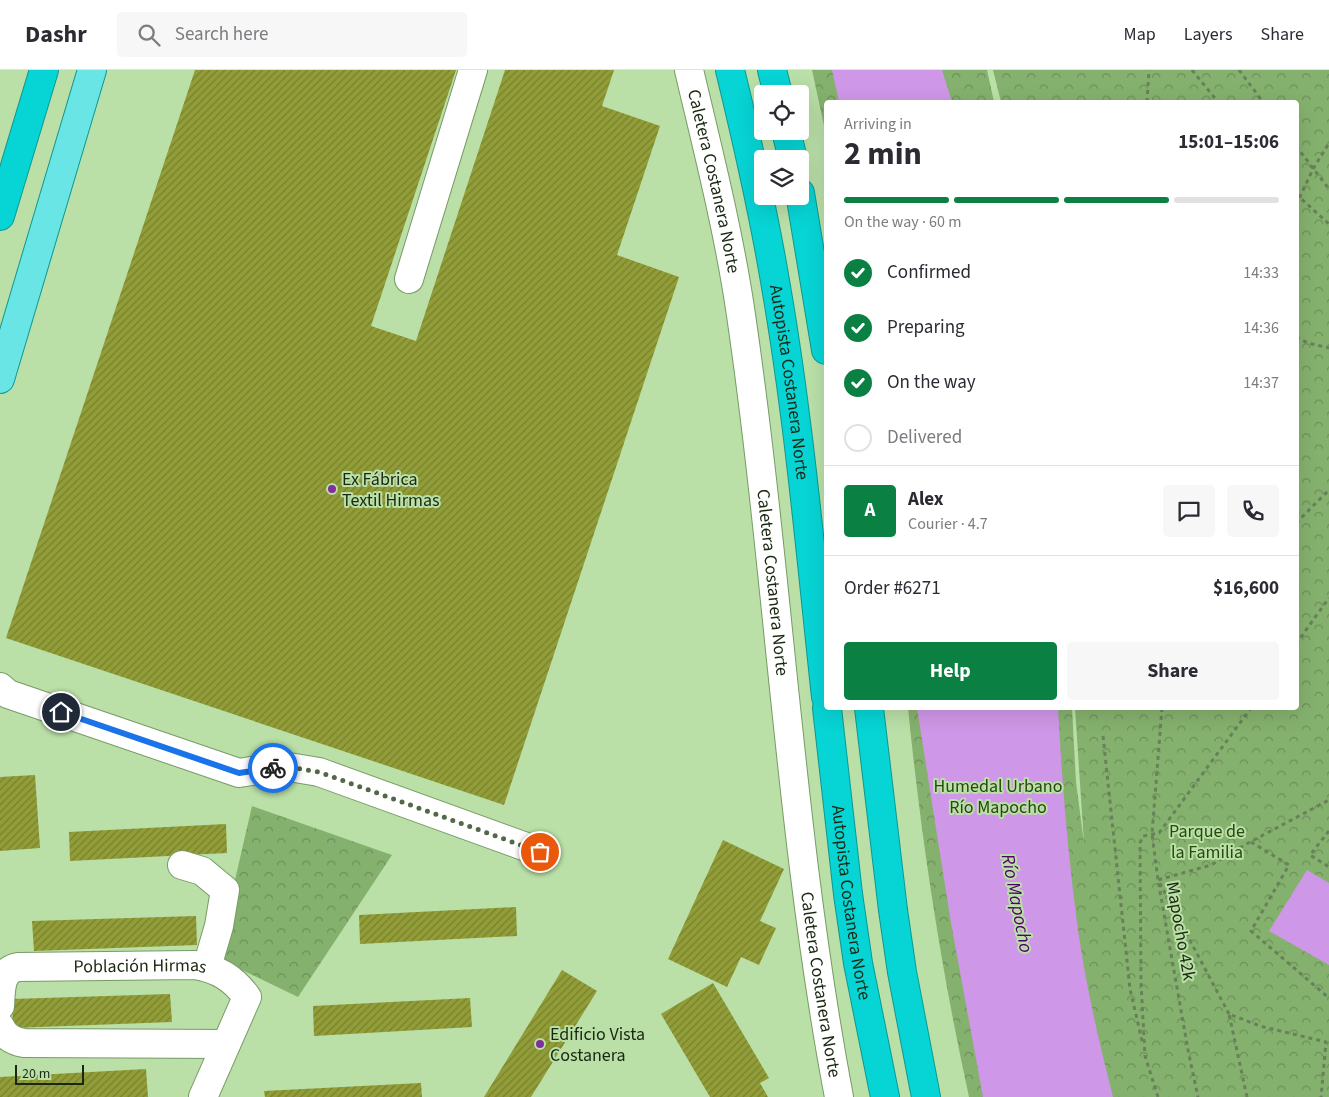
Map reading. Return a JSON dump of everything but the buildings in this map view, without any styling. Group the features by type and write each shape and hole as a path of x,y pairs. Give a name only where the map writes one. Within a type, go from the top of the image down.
{"highway":[{"path":"0,216 44,70"},
{"name":"Autopista Costanera Norte","path":"730,70 749,146 775,281 798,443 824,679"},
{"path":"772,70 776,85"},
{"path":"802,205 824,338"},
{"name":"Autopista Costanera Norte","path":"828,710 848,894 858,963 885,1097"},
{"path":"869,710 893,910 926,1097"}],"main road":[{"path":"0,379 92,70"}],"street":[{"path":"409,279 474,70"},
{"name":"Caletera Costanera Norte","path":"689,70 716,184 740,314 756,436 816,965 839,1097"},
{"path":"0,686 8,694 239,773 282,766 319,772 540,852"},
{"path":"182,865 202,871 225,890 219,926 207,967"},
{"name":"Población Hirmas","path":"0,1006 4,974 8,970 18,967 195,965 219,971 230,978 247,997 203,1097"},
{"path":"0,1026 9,1037 24,1043 226,1044"}],"path":[{"path":"1147,100 1149,70"},
{"path":"1192,70 1216,100"},
{"path":"1239,70 1262,100"},
{"path":"1329,143 1313,169 1300,198 1329,224"},
{"path":"1299,150 1329,190"},
{"path":"1299,338 1308,343 1329,348"},
{"path":"1299,520 1329,490"},
{"path":"1299,640 1329,598"},
{"name":"Mapocho 42k","path":"1162,710 1152,834 1158,880 1198,1097"},
{"path":"1145,1056 1141,983 1140,843 1143,836 1159,833 1250,710"},
{"path":"1103,736 1130,989 1145,1056 1158,1097"},
{"path":"1247,1097 1229,1014 1158,880 1211,865 1329,800"},
{"path":"1329,831 1310,855 1329,867"},
{"path":"1250,842 1288,865 1251,931 1329,998"},
{"path":"1229,1014 1260,1026 1327,1043 1322,1097"}],"green space":[{"path":"812,70 987,70 994,100 824,100 824,126"},
{"name":"Parque de la Familia","path":"993,70 1329,70 1329,1097 969,1097 949,1001 933,903 919,806 908,710 1072,710 1076,782 1084,843 1075,710 1299,710 1299,100 1000,100"},
{"path":"252,806 392,855 298,997 217,958"}],"water":[{"path":"832,70 942,70 951,100 839,100"},
{"name":"Humedal Urbano Río Mapocho","path":"917,710 1058,710 1061,764 1078,930 1093,1014 1113,1097 983,1097 951,923"},
{"path":"1307,870 1329,883 1329,965 1269,931"}],"way so far":[{"path":"273,768 282,766 319,772 540,852"}],"place":[{"name":"Ex Fábrica Textil Hirmas","path":"332,489"},
{"name":"Edificio Vista Costanera","path":"540,1044"}],"route":[{"path":"61,712 239,773 273,768"}],"water label":[{"name":"Río Mapocho","path":"1018,903"}]}
